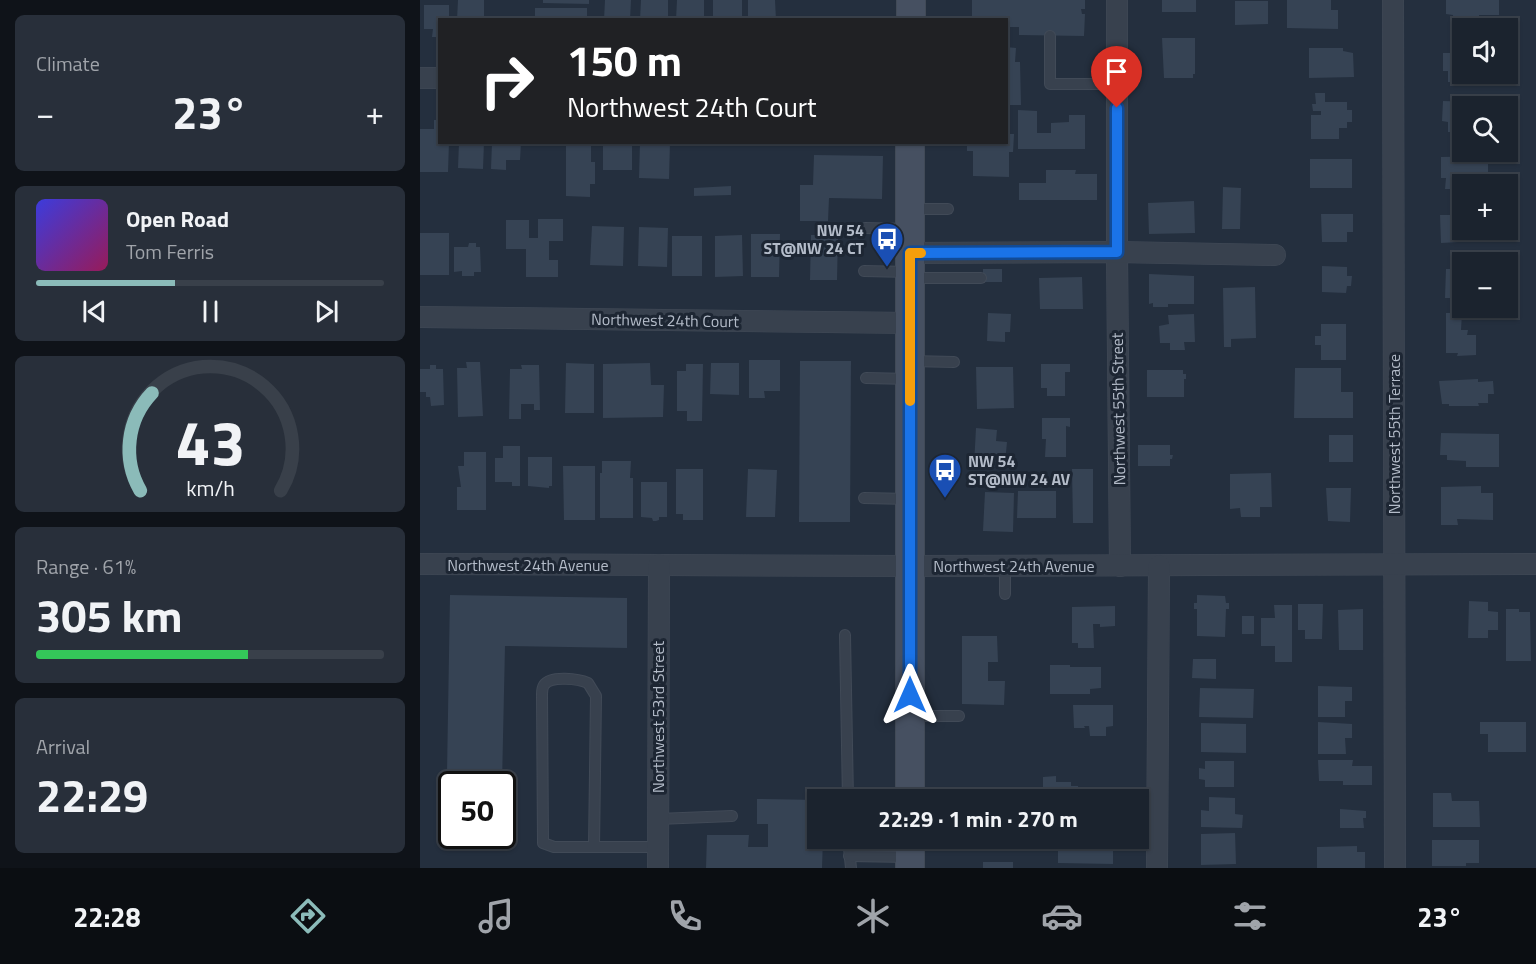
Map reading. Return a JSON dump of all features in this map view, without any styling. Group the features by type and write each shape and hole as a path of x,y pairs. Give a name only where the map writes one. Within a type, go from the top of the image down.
{"main road":[{"path":"911,0 911,18"},
{"path":"910,144 910,789"}],"street":[{"path":"1117,0 1117,252"},
{"name":"Northwest 55th Terrace","path":"1393,0 1395,868"},
{"path":"420,78 438,78"},
{"path":"910,248 1275,255"},
{"name":"Northwest 55th Street","path":"1117,252 1120,566"},
{"name":"Northwest 24th Court","path":"420,317 910,323"},
{"name":"Northwest 24th Avenue","path":"420,564 1159,566 1536,564"},
{"name":"Northwest 53rd Street","path":"658,858 659,565"},
{"path":"1157,868 1159,566"}],"lane":[{"path":"1050,36 1050,84 1117,84"},
{"path":"864,271 910,248 948,209"},
{"path":"865,228 981,279"},
{"path":"866,378 954,362"},
{"path":"864,498 910,499"},
{"path":"1005,566 1005,594"},
{"path":"845,635 848,789"},
{"path":"594,847 596,696 588,683 583,681 546,682 542,694 543,843 554,847 594,847 658,858"},
{"path":"910,716 959,716"},
{"path":"658,819 732,816"},
{"path":"849,849 851,868"},
{"path":"849,856 910,854"}],"building":[{"path":"458,0 484,0 484,18 457,18"},
{"path":"543,0 589,0 589,4 543,3"},
{"path":"605,0 631,0 630,18 604,18"},
{"path":"641,0 668,0 668,18 640,18"},
{"path":"677,0 704,0 704,18 676,18"},
{"path":"713,0 742,0 742,18 713,18"},
{"path":"748,0 775,0 776,18 748,18"},
{"path":"972,0 1085,0 1085,9 1081,9 1082,14 1085,14 1084,36 1019,35 1019,27 1008,27 1008,18 972,18"},
{"path":"1162,0 1196,0 1196,12 1162,12"},
{"path":"1287,0 1331,0 1331,10 1338,10 1338,29 1287,28"},
{"path":"1446,0 1499,0 1499,15 1453,18 1453,15 1446,14"},
{"path":"1235,1 1268,1 1268,24 1235,25"},
{"path":"424,5 449,5 449,18 438,18 438,37 432,37 433,29 424,29"},
{"path":"535,8 587,8 587,18 535,18"},
{"path":"1162,38 1195,38 1193,78 1164,78"},
{"path":"1008,47 1016,48 1015,62 1020,62 1021,105 1008,105"},
{"path":"1309,48 1343,48 1343,51 1353,53 1354,77 1309,78"},
{"path":"1443,53 1452,53 1452,82 1448,82 1448,71 1443,71"},
{"path":"1315,93 1325,93 1325,102 1347,102 1347,110 1352,110 1352,122 1347,122 1347,128 1339,128 1339,139 1311,139 1311,115 1321,115 1321,111 1313,111 1312,104 1316,104"},
{"path":"1443,101 1452,101 1452,132 1448,132 1448,122 1442,121"},
{"path":"1018,110 1037,111 1037,133 1051,133 1051,123 1069,122 1069,115 1085,115 1085,149 1018,149"},
{"path":"434,120 438,120 438,144 449,144 448,172 420,172 420,129 434,129"},
{"path":"1008,134 1014,134 1013,152 1009,152 1009,177 973,176 973,151 967,151 967,144 1008,144"},
{"path":"459,144 484,144 483,169 458,168"},
{"path":"492,144 521,144 520,160 506,160 506,170 491,169"},
{"path":"569,144 591,145 591,162 595,162 595,184 590,184 590,197 566,196 566,146"},
{"path":"603,144 632,144 632,170 603,170"},
{"path":"640,144 670,144 669,179 639,178"},
{"path":"814,155 883,156 882,199 829,198 828,221 800,221 800,185 813,185"},
{"path":"1441,157 1452,157 1452,162 1488,162 1488,174 1452,174 1452,189 1445,189 1446,178 1441,178"},
{"path":"1310,159 1352,159 1352,188 1310,188"},
{"path":"1046,170 1076,170 1075,174 1097,174 1097,200 1019,200 1019,183 1046,183"},
{"path":"731,186 731,195 694,196 694,188"},
{"path":"1223,187 1241,188 1240,229 1222,229"},
{"path":"1194,201 1195,233 1149,234 1148,203"},
{"path":"1321,214 1353,214 1353,232 1347,232 1347,242 1322,242"},
{"path":"1440,215 1452,215 1452,240 1459,240 1459,242 1441,243"},
{"path":"538,219 563,219 563,241 549,241 549,260 558,260 558,277 526,277 526,249 506,249 506,220 529,220 529,238 538,238"},
{"path":"592,226 624,227 623,266 590,265"},
{"path":"639,227 668,228 667,267 638,266"},
{"path":"420,233 449,233 449,275 420,275"},
{"path":"751,234 780,234 779,277 751,277"},
{"path":"742,235 743,276 715,277 715,236"},
{"path":"811,235 838,235 837,280 810,280"},
{"path":"672,236 702,236 702,276 672,276"},
{"path":"469,243 476,243 476,247 480,247 481,272 474,272 474,276 462,276 462,271 454,272 454,247 468,247"},
{"path":"1322,266 1347,267 1347,276 1352,276 1351,286 1347,286 1346,293 1322,292"},
{"path":"983,269 1002,269 1002,282 983,282"},
{"path":"1446,269 1452,269 1452,298 1445,298"},
{"path":"1149,274 1194,276 1194,304 1168,304 1168,307 1153,307 1153,303 1149,304"},
{"path":"1082,277 1083,309 1040,309 1039,278"},
{"path":"1255,287 1256,338 1231,339 1231,347 1224,347 1223,288"},
{"path":"988,313 1011,314 1010,332 1005,332 1005,342 987,341"},
{"path":"1446,313 1452,313 1452,318 1462,318 1461,330 1468,330 1467,335 1476,335 1476,355 1457,356 1458,353 1446,353"},
{"path":"1194,314 1195,342 1184,342 1185,350 1170,350 1170,343 1160,343 1159,326 1169,324 1168,315"},
{"path":"1321,324 1346,324 1346,360 1321,360 1321,345 1315,345 1315,336 1321,336"},
{"path":"749,360 780,360 780,391 764,391 765,398 749,398"},
{"path":"800,361 851,361 850,522 799,522"},
{"path":"466,362 480,362 483,416 458,417 457,368 467,368"},
{"path":"566,363 594,364 594,413 565,413"},
{"path":"650,363 651,385 664,385 663,417 603,418 603,364"},
{"path":"711,363 739,363 739,395 710,394"},
{"path":"686,364 703,364 702,421 687,421 687,411 677,411 677,371 686,371"},
{"path":"1041,364 1070,364 1070,372 1065,372 1065,396 1047,396 1047,388 1041,388"},
{"path":"430,365 436,365 436,369 443,369 444,405 431,406 430,397 426,397 426,392 420,392 420,369 430,369"},
{"path":"521,365 539,365 540,410 534,410 534,404 521,404 521,419 509,419 510,369 522,369"},
{"path":"976,367 1013,367 1014,408 977,409"},
{"path":"1295,368 1341,368 1341,392 1353,392 1353,418 1294,418"},
{"path":"1147,370 1183,370 1183,374 1186,374 1184,397 1147,397"},
{"path":"1478,379 1478,382 1493,381 1494,394 1488,394 1488,403 1478,403 1479,406 1442,404 1439,381"},
{"path":"1042,418 1070,418 1070,427 1066,426 1066,457 1045,457 1046,439 1042,439"},
{"path":"976,428 997,430 996,441 1007,442 1005,463 995,462 995,467 974,465"},
{"path":"1441,433 1499,434 1499,467 1466,467 1466,461 1447,460 1447,455 1440,455"},
{"path":"1329,435 1353,435 1353,462 1329,462"},
{"path":"1138,445 1170,445 1170,455 1173,455 1170,459 1170,466 1138,466"},
{"path":"503,446 520,446 520,486 512,486 512,482 495,482 495,458 503,458"},
{"path":"464,452 486,452 486,510 457,510 457,487 461,487 458,466 464,466"},
{"path":"528,457 552,457 552,486 549,488 528,486"},
{"path":"602,461 631,461 633,518 600,518"},
{"path":"563,466 595,466 595,520 564,520"},
{"path":"676,469 703,469 703,520 683,520 683,514 676,514"},
{"path":"748,469 777,470 775,517 746,517"},
{"path":"1072,469 1093,469 1093,523 1073,523"},
{"path":"1271,473 1272,507 1260,507 1260,517 1241,517 1240,508 1230,509 1230,474"},
{"path":"641,482 667,482 667,517 659,517 659,520 653,521 652,518 641,517"},
{"path":"1481,486 1481,493 1493,493 1493,520 1457,519 1458,525 1441,525 1441,487"},
{"path":"1326,488 1351,488 1350,522 1328,521"},
{"path":"1018,491 1056,491 1056,518 1017,518"},
{"path":"985,492 1014,493 1013,532 983,531"},
{"path":"450,595 627,598 627,648 505,646 502,771 447,771"},
{"path":"1197,595 1225,596 1229,609 1226,609 1225,637 1197,636 1197,609 1194,609 1194,603 1197,603"},
{"path":"1469,601 1488,602 1488,611 1498,612 1498,630 1488,630 1488,638 1468,638"},
{"path":"1298,604 1323,604 1322,639 1305,639 1305,630 1298,630"},
{"path":"1274,605 1292,605 1292,662 1275,662 1275,646 1261,646 1261,618 1275,618"},
{"path":"1115,606 1115,626 1100,627 1100,624 1093,624 1094,648 1078,648 1078,643 1072,643 1072,607"},
{"path":"1363,609 1363,650 1339,650 1338,610"},
{"path":"1506,609 1530,612 1531,661 1506,661"},
{"path":"1242,616 1254,616 1254,634 1242,634"},
{"path":"962,636 997,636 998,662 988,662 988,681 1005,681 1004,705 962,704"},
{"path":"1193,659 1216,659 1216,679 1192,678"},
{"path":"1050,665 1101,667 1101,688 1090,689 1090,694 1050,694"},
{"path":"1318,686 1352,687 1352,701 1345,701 1345,717 1318,717"},
{"path":"1200,688 1254,689 1253,718 1199,717"},
{"path":"1073,705 1113,705 1113,726 1106,727 1106,736 1090,736 1089,726 1074,728"},
{"path":"1318,722 1352,724 1352,738 1345,738 1346,754 1318,754"},
{"path":"1480,722 1526,722 1526,752 1488,752 1488,734 1480,734"},
{"path":"1201,723 1246,724 1246,753 1201,752"},
{"path":"1318,760 1353,760 1352,766 1372,766 1372,785 1343,785 1343,781 1319,781"},
{"path":"1205,761 1234,761 1234,787 1205,787 1205,780 1199,779 1199,768 1205,769"},
{"path":"1056,776 1056,782 1071,782 1071,786 1078,786 1078,789 1043,789 1043,777"},
{"path":"1433,793 1451,793 1452,801 1479,801 1480,827 1433,827"},
{"path":"1209,797 1235,798 1235,814 1243,815 1242,828 1201,827 1201,810 1209,811"},
{"path":"757,799 807,800 807,849 823,849 822,868 706,868 707,835 749,835 748,847 768,847 768,824 757,824"},
{"path":"1340,809 1366,811 1366,818 1363,818 1364,828 1340,828"},
{"path":"1235,833 1236,864 1201,865 1201,834"},
{"path":"1432,840 1479,840 1479,863 1466,863 1466,866 1432,866"},
{"path":"1357,846 1357,852 1365,852 1365,868 1317,868 1317,847"},
{"path":"1058,849 1113,849 1113,864 1058,863"},
{"path":"983,862 1013,862 1013,868 983,868"}],"slow traffic":[{"path":"910,401 910,253 921,253"}],"place":[{"name":"NW 54 ST@NW 24 CT","path":"887,268"},
{"name":"NW 54 ST@NW 24 AV","path":"945,499"}],"route":[{"path":"910,695 910,253 1117,252 1117,108"}]}
